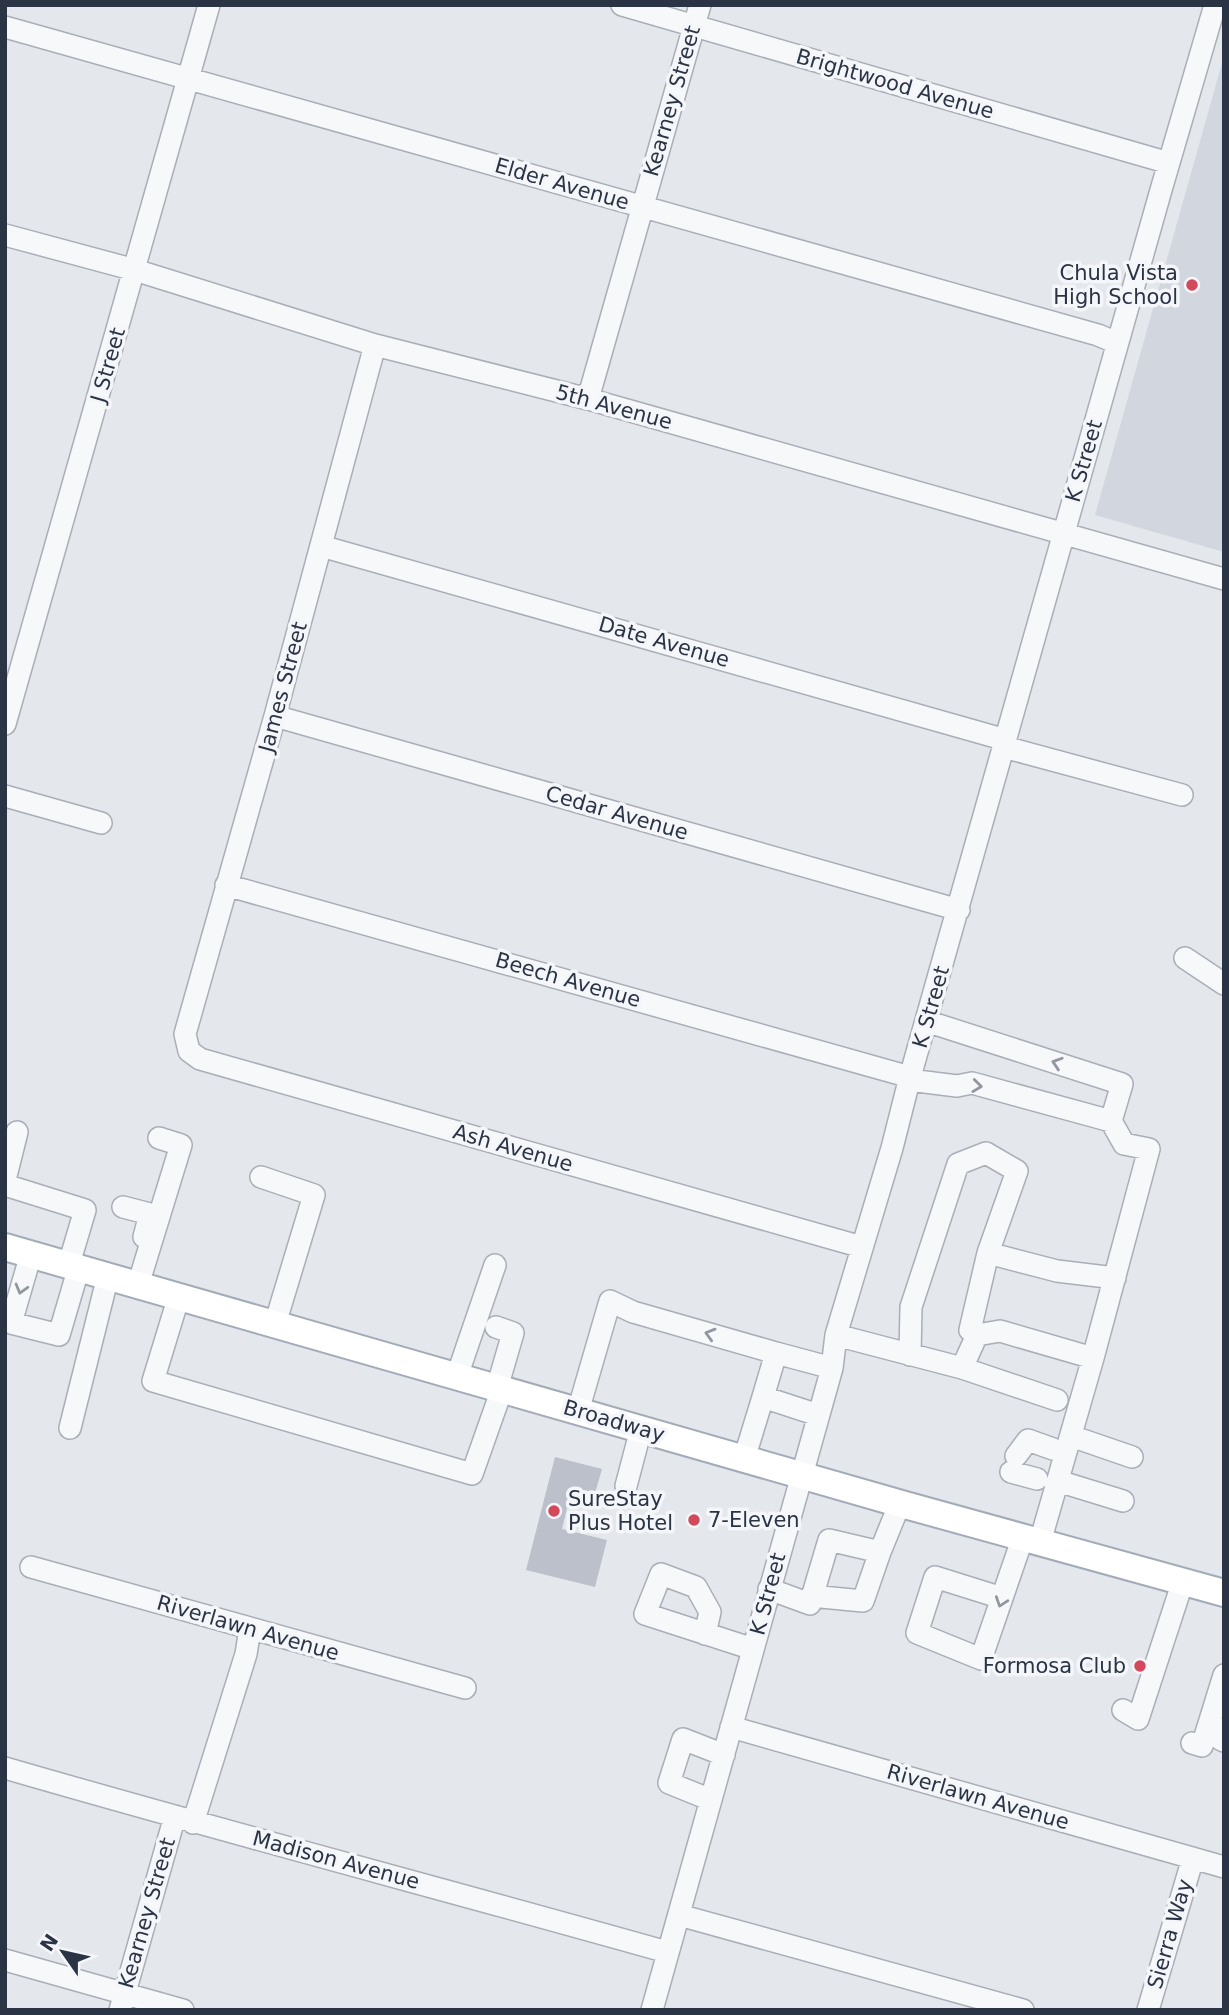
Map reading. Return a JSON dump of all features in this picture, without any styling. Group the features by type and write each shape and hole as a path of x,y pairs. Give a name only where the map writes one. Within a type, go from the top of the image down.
{"main road":[{"name":"Broadway","path":"5,1247 744,1459 1224,1593"}],"street":[{"name":"J Street","path":"5,724 209,5"},
{"name":"Brightwood Avenue","path":"622,5 1169,163"},
{"name":"Kearney Street","path":"587,399 700,5"},
{"name":"K Street","path":"652,2010 832,1368 836,1335 892,1148 1117,343 1215,5"},
{"name":"Elder Avenue","path":"5,27 1085,331 1117,343"},
{"name":"5th Avenue","path":"5,235 135,270 375,345 587,399 1224,579"},
{"name":"James Street","path":"186,1028 275,716 375,345"},
{"name":"Date Avenue","path":"321,546 1182,795"},
{"name":"Cedar Avenue","path":"275,716 959,910"},
{"path":"5,796 101,823"},
{"name":"Beech Avenue","path":"226,885 910,1078 957,1086 972,1083 1111,1121"},
{"path":"1185,958 1224,984"},
{"path":"926,1021 1122,1084 1111,1121 1124,1144 1149,1149 1071,1436 1047,1480 1032,1539 1002,1598"},
{"name":"Ash Avenue","path":"186,1028 186,1045 189,1051 200,1059 862,1247"},
{"path":"17,1132 5,1182 85,1210 59,1335 11,1323 31,1254"},
{"path":"70,1428 181,1144 159,1138"},
{"path":"910,1354 911,1307 958,1164 986,1153 1017,1171 988,1253 970,1330 978,1335 1000,1331 1093,1358"},
{"path":"261,1177 314,1195 275,1324"},
{"path":"124,1207 150,1214 126,1281"},
{"path":"988,1253 1056,1271 1115,1278"},
{"path":"457,1376 495,1265"},
{"path":"179,1296 153,1381 472,1474 513,1333 496,1327"},
{"path":"578,1411 610,1301 633,1312 832,1368"},
{"path":"836,1335 962,1368 1058,1400"},
{"path":"962,1368 978,1335"},
{"path":"744,1459 776,1353"},
{"path":"764,1397 818,1415"},
{"path":"626,1486 641,1429"},
{"path":"1071,1436 1132,1457"},
{"path":"1053,1449 1028,1440 1014,1464 1047,1480 1123,1502"},
{"path":"811,1596 863,1601 900,1503"},
{"path":"769,1589 810,1604 829,1540 880,1552"},
{"name":"Riverlawn Avenue","path":"31,1567 465,1688"},
{"path":"1122,1710 1138,1719 1183,1581"},
{"name":"Kearney Street","path":"122,2001 184,1819 246,1654 250,1629"},
{"path":"705,1634 753,1649"},
{"path":"1192,1743 1202,1746 1224,1675"},
{"name":"Riverlawn Avenue","path":"732,1727 1224,1867"},
{"path":"1224,1729 1220,1740 1224,1741"},
{"path":"711,1800 669,1783 683,1739 724,1755"},
{"name":"Madison Avenue","path":"5,1768 667,1952"},
{"name":"Sierra Way","path":"1148,2010 1193,1858"},
{"path":"679,1915 1023,2010"},
{"path":"5,1960 122,2001 183,2010"}],"shaded area":[{"name":"Chula Vista High School","path":"1224,56 1224,552 1095,515"}],"building":[{"name":"SureStay Plus Hotel","path":"555,1457 602,1469 595,1493 572,1487 562,1529 607,1540 595,1587 526,1570"}],"place":[{"name":"Chula Vista High School","path":"1192,285"},
{"name":"SureStay Plus Hotel","path":"554,1511"},
{"name":"7-Eleven","path":"694,1520"},
{"name":"Formosa Club","path":"1140,1666"}]}
